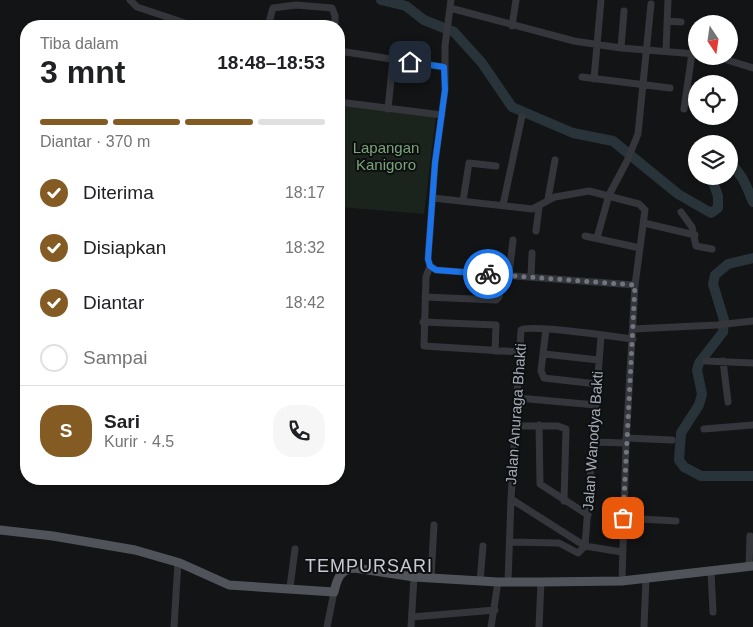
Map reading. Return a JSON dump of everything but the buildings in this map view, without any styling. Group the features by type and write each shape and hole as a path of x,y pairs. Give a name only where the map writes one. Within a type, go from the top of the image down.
{"main road":[{"path":"0,530 123,547 178,562 225,584 290,587 334,592 339,575 349,568 414,577 498,582 541,582 622,581 751,566"}],"street":[{"path":"130,0 137,7 176,20"},
{"path":"451,0 446,36 442,115 428,259 430,266 436,270 635,285"},
{"path":"512,26 516,0"},
{"path":"594,79 601,0"},
{"path":"666,51 668,0"},
{"path":"597,238 609,195 633,150 638,134 648,50 651,4"},
{"path":"270,20 274,8 296,5 332,8 335,20"},
{"path":"450,8 574,41 620,48 688,53"},
{"path":"620,48 624,11"},
{"path":"667,21 681,22"},
{"path":"345,52 444,67"},
{"path":"388,109 393,59"},
{"path":"684,109 692,65"},
{"path":"582,77 670,88"},
{"path":"345,103 442,115"},
{"path":"503,205 522,116"},
{"path":"548,199 556,160"},
{"path":"463,201 469,163 496,166"},
{"path":"433,198 528,209 539,207 548,199 580,191 609,195 642,206 646,214 635,285 626,441 622,581"},
{"path":"536,231 539,207"},
{"path":"678,230 682,215 690,224 695,235 696,246 712,249"},
{"path":"644,223 695,235"},
{"path":"586,236 640,248"},
{"path":"425,297 496,300 499,297 505,275 512,240"},
{"path":"531,276 532,253"},
{"path":"430,266 426,273 424,346 520,352"},
{"path":"633,329 717,325 753,321"},
{"path":"424,322 494,325 495,351"},
{"name":"Jalan Anuraga Bhakti","path":"508,582 511,499 522,330 525,327 546,329"},
{"path":"597,384 545,379 542,373 546,329 633,339"},
{"name":"Jalan Wanodya Bakti","path":"585,546 601,336"},
{"path":"544,354 599,360"},
{"path":"706,361 753,363"},
{"path":"724,361 728,402"},
{"path":"518,398 596,405"},
{"path":"516,426 539,425 562,427 567,430 564,500"},
{"path":"539,425 538,482 542,487 588,515"},
{"path":"704,429 753,425"},
{"path":"593,442 672,440"},
{"path":"511,499 585,546 622,552"},
{"path":"623,518 676,521"},
{"path":"431,578 434,525"},
{"path":"750,536 751,566"},
{"path":"510,542 559,543 578,553 585,546"},
{"path":"480,581 483,546"},
{"path":"290,587 295,549"},
{"path":"174,627 178,562"},
{"path":"711,571 713,612"},
{"path":"411,627 414,577"},
{"path":"644,627 646,578"},
{"path":"491,627 498,582"},
{"path":"539,627 541,582"},
{"path":"327,627 334,592"},
{"path":"412,617 494,610"}],"green space":[{"name":"Lapangan Kanigoro","path":"345,103 436,115 424,214 345,207"}],"waterway":[{"path":"381,0 406,6 424,20 454,32 482,63 512,107 573,133 613,141 678,194 711,213 718,208 718,196 714,185"},
{"path":"738,172 753,202"},
{"path":"753,258 728,264 715,275 713,284 724,320 723,332 699,363 697,370 702,394 699,405 681,433 679,460 684,467 701,476 753,476"}],"way so far":[{"path":"488,274 635,285 623,518"}],"district":[{"name":"TEMPURSARI","path":"369,566"}],"route":[{"path":"410,62 444,67 445,90 435,163 428,259 430,266 436,270 488,274"}]}
